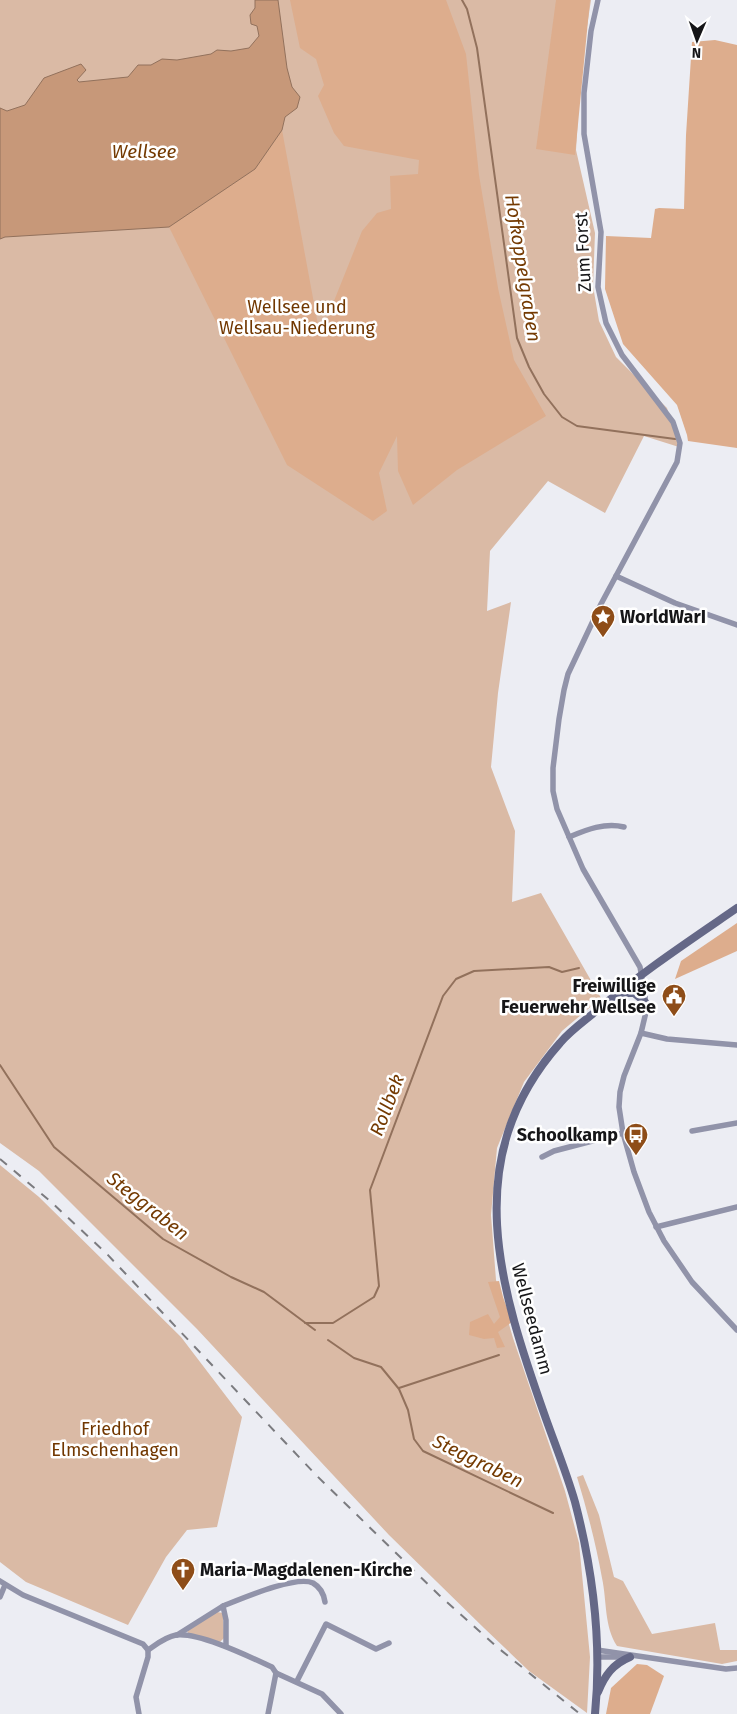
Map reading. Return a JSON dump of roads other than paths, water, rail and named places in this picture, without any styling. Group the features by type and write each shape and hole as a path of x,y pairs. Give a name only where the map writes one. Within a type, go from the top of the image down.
{"main road":[{"name":"Wellseedamm","path":"596,1712 596,1611 577,1511 566,1473 527,1366 506,1295 499,1252 496,1206 503,1152 514,1117 528,1086 560,1042 616,994 737,908"},
{"path":"616,994 634,993 646,1002"},
{"path":"597,1696 610,1670 619,1662 633,1656"}],"street":[{"name":"Zum Forst","path":"598,0 591,31 584,93 584,134 600,232 598,287 606,323 622,355 673,422 678,435 680,452 678,462 616,576"},
{"path":"736,1326 692,1282 672,1254 656,1227 634,1172 623,1133 619,1108 624,1076 642,1032 646,1012 642,975 640,968 583,869 557,810 553,791 553,768 564,690 574,661 616,576 675,604 737,625"},
{"path":"569,837 601,826 616,825 624,827"},
{"path":"642,1032 667,1039 737,1045"},
{"path":"692,1131 737,1123"},
{"path":"542,1157 554,1151 623,1133"},
{"path":"656,1227 737,1207"},
{"path":"148,1650 223,1606 273,1587 288,1583 308,1582 315,1584 324,1594 325,1602"},
{"path":"0,1597 3,1583 23,1595 143,1644 148,1650 148,1657 136,1697 139,1714"},
{"path":"223,1606 226,1620 226,1646"},
{"path":"297,1681 326,1624 376,1649 389,1643"},
{"path":"176,1635 226,1646 272,1668 276,1673 322,1694 341,1714"},
{"path":"597,1653 737,1668"},
{"path":"268,1714 276,1673"}],"water":[{"name":"Wellsee","path":"255,0 278,0 287,68 292,87 300,97 297,108 285,117 282,130 255,169 169,227 5,237 0,239 0,108 7,111 25,105 44,78 81,64 86,70 77,80 79,82 128,77 138,65 151,65 162,59 177,60 211,54 217,50 231,51 249,48 259,36 257,26 251,24 250,15 255,8"}],"waterway":[{"name":"Hofkoppelgraben","path":"462,0 467,9 477,48 517,338 529,367 544,394 562,417 577,426 675,439"},
{"name":"Rollbek","path":"305,1323 333,1323 374,1297 379,1286 370,1190 443,996 456,979 474,971 549,967 562,972 579,968"},
{"name":"Steggraben","path":"0,1065 54,1147 163,1239 231,1277 264,1292 315,1330"},
{"name":"Steggraben","path":"328,1340 354,1358 381,1367 399,1389 408,1410 414,1439 423,1451 553,1513"},
{"path":"399,1388 499,1355"}],"railway":[{"path":"0,1159 50,1201 106,1253 316,1475 439,1595 497,1647 580,1714"}],"place":[{"name":"WorldWarI","path":"603,638"},
{"name":"Freiwillige Feuerwehr Wellsee","path":"674,1017"},
{"name":"Schoolkamp","path":"636,1156"},
{"name":"Maria-Magdalenen-Kirche","path":"183,1591"}],"park label":[{"name":"Wellsee und Wellsau-Niederung","path":"297,317"},
{"name":"Friedhof Elmschenhagen","path":"115,1439"}]}
